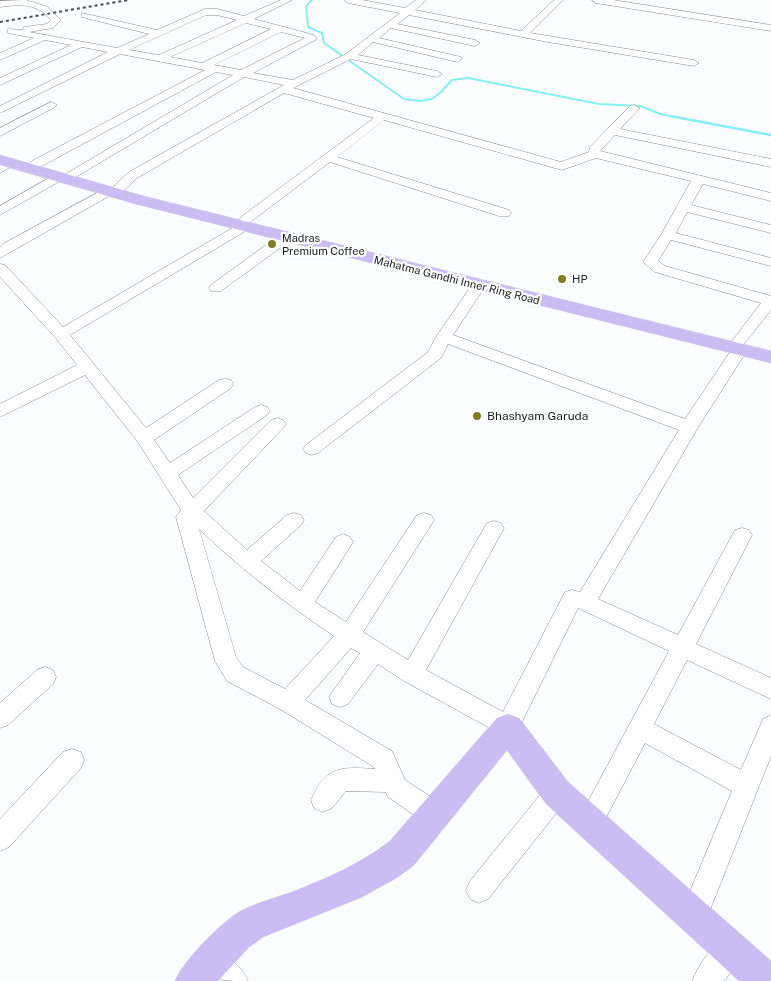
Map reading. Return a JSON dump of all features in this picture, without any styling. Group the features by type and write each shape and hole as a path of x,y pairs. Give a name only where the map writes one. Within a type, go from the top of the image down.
{"main road":[{"name":"Mahatma Gandhi Inner Ring Road","path":"3,162 36,164 63,176"},
{"name":"Mahatma Gandhi Inner Ring Road","path":"3,162 740,345 771,357"},
{"name":"Mahatma Gandhi Inner Ring Road","path":"245,223 286,237 479,285 740,345 771,349"},
{"path":"212,975 237,935 252,924 366,878 387,867 402,854 508,727 557,793 766,981"}],"street":[{"path":"159,59 288,0"},
{"path":"348,0 524,34 694,63"},
{"path":"0,254 8,247 112,190 133,175 288,86 346,58 422,0"},
{"path":"524,34 559,0"},
{"path":"596,0 771,28"},
{"path":"0,4 37,1 51,10 56,20 50,26 0,33"},
{"path":"0,110 118,51 205,12 217,12 246,19 309,35 312,39 242,74 0,211"},
{"path":"85,15 158,33"},
{"path":"389,25 475,43"},
{"path":"36,164 281,28"},
{"path":"11,31 242,74 562,166 595,154 771,197"},
{"path":"0,57 44,37"},
{"path":"371,39 457,59"},
{"path":"0,82 81,44"},
{"path":"346,58 437,74"},
{"path":"0,133 51,105"},
{"path":"595,154 594,150 634,108"},
{"path":"61,334 245,223 383,116"},
{"path":"614,131 771,163"},
{"path":"328,158 504,213"},
{"path":"585,602 689,427 740,345 771,300 660,269 650,262 668,235 699,179"},
{"path":"684,207 771,229"},
{"path":"668,235 771,262"},
{"path":"216,288 286,237"},
{"path":"0,268 61,334 144,438 191,510 247,562 302,604 349,635 412,674 508,727 572,598 585,602 771,689"},
{"path":"312,450 435,355 444,337 479,285"},
{"path":"444,337 689,427"},
{"path":"0,411 87,367"},
{"path":"144,438 225,384"},
{"path":"167,474 261,411"},
{"path":"277,424 186,517 226,661 235,674 288,702 378,755 387,766 392,781 403,794 434,814"},
{"path":"247,562 294,520"},
{"path":"288,702 349,635 424,520"},
{"path":"412,674 494,528"},
{"path":"590,822 742,535"},
{"path":"302,604 343,542"},
{"path":"340,697 375,651"},
{"path":"0,718 45,677"},
{"path":"694,915 771,726"},
{"path":"640,728 746,786"},
{"path":"0,838 72,760"},
{"path":"323,800 338,781 344,779 392,781"},
{"path":"479,890 557,793"},
{"path":"706,981 731,950"}],"waterway":[{"path":"312,0 306,6 308,27 322,33 324,43 404,99 420,101 432,99 452,80 468,78 599,104 641,106 660,114 676,117"},
{"path":"670,116 771,135"}],"railway":[{"path":"0,22 128,0"}],"place":[{"name":"Madras Premium Coffee","path":"272,244"},
{"name":"HP","path":"562,279"},
{"name":"Bhashyam Garuda","path":"477,416"}]}
